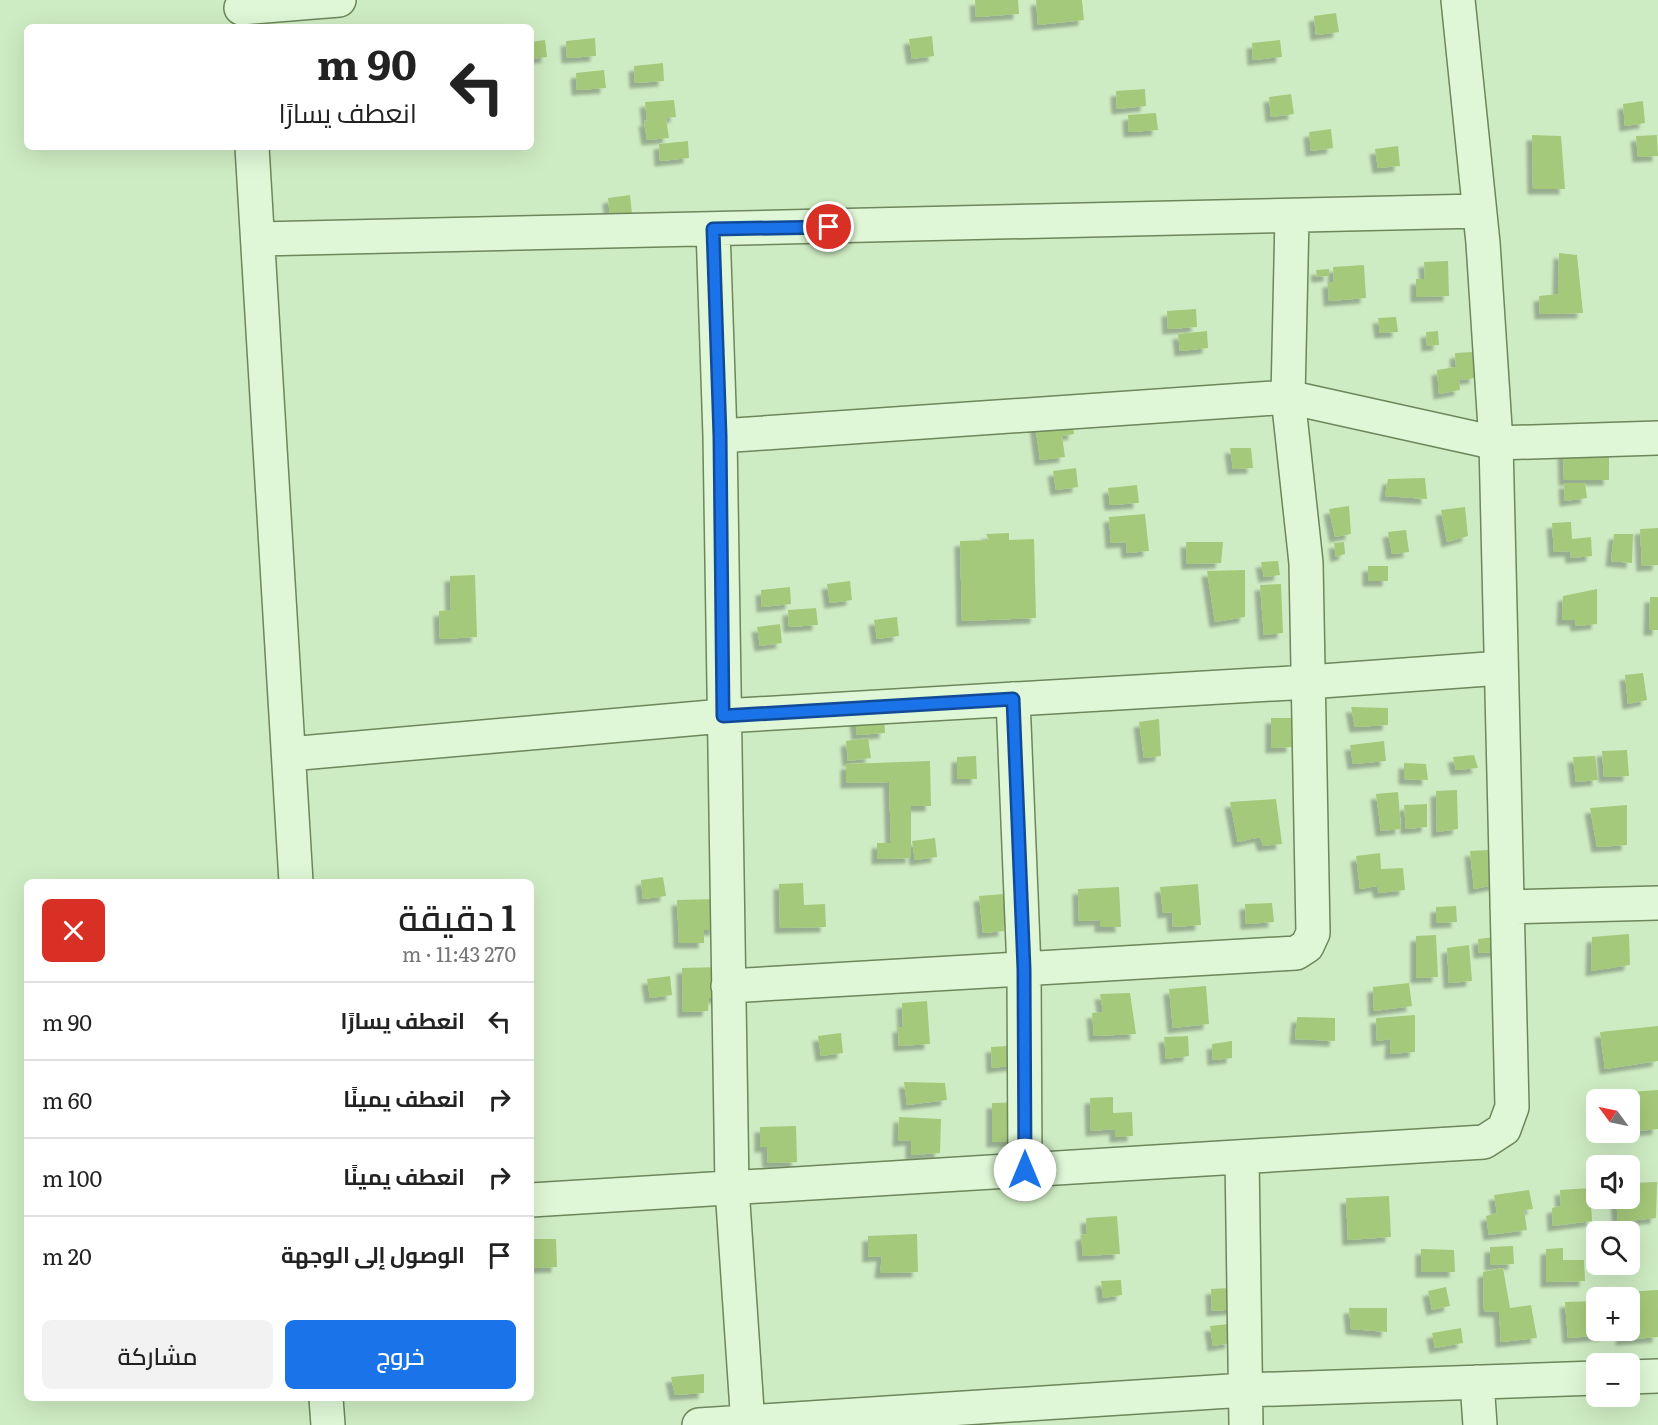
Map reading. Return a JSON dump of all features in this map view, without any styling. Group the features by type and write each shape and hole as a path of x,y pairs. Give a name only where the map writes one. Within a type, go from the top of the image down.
{"street":[{"path":"241,12 339,0"},
{"path":"534,1200 1484,1142 1504,1129 1512,1107 1496,443 1479,211 1458,0"},
{"path":"252,150 296,879"},
{"path":"259,239 1479,211"},
{"path":"728,986 1296,953 1307,946 1313,933 1306,563 1288,397 1292,217"},
{"path":"713,229 720,436 732,1188 748,1424"},
{"path":"720,436 1288,397 1496,443 1658,438"},
{"path":"289,754 723,716 1308,682 1501,668"},
{"path":"1013,699 1024,969 1025,1170"},
{"path":"1507,908 1658,903"},
{"path":"1242,1157 1246,1425"},
{"path":"1640,1377 1658,1376"},
{"path":"699,1425 748,1424 1245,1389 1586,1378"},
{"path":"1477,1382 1480,1425"},
{"path":"326,1401 328,1425"}],"building":[{"path":"975,0 1018,0 1019,14 976,17"},
{"path":"1036,0 1082,0 1084,20 1038,25"},
{"path":"1336,13 1339,32 1316,35 1314,16"},
{"path":"932,36 934,56 912,59 909,39"},
{"path":"595,38 596,56 567,58 566,41"},
{"path":"545,40 547,57 534,59 534,42"},
{"path":"1280,40 1282,57 1253,60 1252,43"},
{"path":"663,63 664,81 635,83 634,66"},
{"path":"604,70 606,88 577,90 576,73"},
{"path":"1145,89 1146,106 1117,109 1116,91"},
{"path":"1291,94 1294,114 1271,117 1269,97"},
{"path":"674,100 676,117 666,118 669,138 647,140 644,121 654,120 647,120 645,102"},
{"path":"1643,101 1645,123 1625,126 1623,104"},
{"path":"1156,113 1158,130 1129,132 1128,115"},
{"path":"1331,129 1333,148 1311,151 1309,132"},
{"path":"1532,135 1561,136 1565,189 1533,189"},
{"path":"1657,135 1658,156 1638,157 1636,136"},
{"path":"688,141 689,158 660,161 659,144"},
{"path":"1398,146 1400,166 1378,168 1375,149"},
{"path":"630,195 632,214 610,217 608,198"},
{"path":"1559,253 1577,255 1583,313 1540,314 1539,296 1558,294"},
{"path":"1448,261 1449,296 1416,297 1416,279 1425,279 1424,262"},
{"path":"1364,265 1366,298 1329,301 1328,282 1334,282 1333,267"},
{"path":"1329,269 1329,276 1317,277 1316,270"},
{"path":"1196,309 1197,327 1168,329 1167,311"},
{"path":"1396,317 1398,332 1380,333 1378,318"},
{"path":"1207,331 1208,348 1180,351 1178,334"},
{"path":"1438,331 1439,345 1427,346 1426,332"},
{"path":"1473,352 1475,378 1459,380 1460,390 1439,394 1437,370 1456,367 1455,353"},
{"path":"1072,417 1074,434 1062,436 1065,457 1040,460 1035,423"},
{"path":"1609,442 1609,480 1564,480 1563,443"},
{"path":"1230,448 1251,448 1253,468 1233,469"},
{"path":"1076,468 1078,487 1056,490 1053,471"},
{"path":"1425,478 1427,499 1385,496 1388,479"},
{"path":"1564,483 1585,483 1587,498 1565,501"},
{"path":"1137,485 1139,503 1110,505 1108,488"},
{"path":"1349,506 1351,534 1335,537 1329,509"},
{"path":"1465,507 1468,536 1447,542 1441,510"},
{"path":"1145,514 1149,551 1127,553 1126,542 1111,543 1109,517"},
{"path":"1571,522 1572,539 1591,537 1592,556 1571,558 1570,551 1554,552 1552,523"},
{"path":"1658,528 1658,565 1642,566 1640,529"},
{"path":"1406,530 1409,552 1392,554 1388,532"},
{"path":"1009,533 1009,540 1034,539 1036,618 962,621 960,541 989,540 986,534"},
{"path":"1614,534 1633,534 1632,563 1611,561"},
{"path":"1186,542 1223,542 1221,563 1187,564"},
{"path":"1344,542 1345,554 1336,557 1334,543"},
{"path":"1278,561 1280,575 1264,577 1261,562"},
{"path":"1368,566 1388,566 1388,581 1368,581"},
{"path":"1245,570 1245,617 1215,622 1207,571"},
{"path":"475,575 477,637 440,639 439,611 451,610 450,576"},
{"path":"850,581 852,600 830,603 827,584"},
{"path":"1281,584 1283,633 1264,635 1260,585"},
{"path":"790,587 791,604 762,607 761,590"},
{"path":"1597,589 1597,624 1576,626 1575,620 1562,620 1563,596"},
{"path":"1650,597 1658,597 1658,630 1649,630"},
{"path":"816,608 818,625 789,627 788,610"},
{"path":"897,617 899,636 877,639 874,620"},
{"path":"780,624 782,643 760,646 757,627"},
{"path":"1643,673 1647,700 1628,704 1625,675"},
{"path":"1351,707 1388,708 1388,725 1355,727"},
{"path":"884,715 885,733 857,735 855,718"},
{"path":"1271,718 1291,718 1292,747 1271,748"},
{"path":"1159,719 1161,756 1144,758 1139,722"},
{"path":"868,738 871,758 848,761 846,741"},
{"path":"1384,741 1386,761 1353,764 1350,745"},
{"path":"1627,750 1629,776 1604,777 1602,751"},
{"path":"1474,755 1478,768 1456,770 1453,757"},
{"path":"976,756 977,779 957,779 957,757"},
{"path":"1595,756 1598,780 1576,782 1573,757"},
{"path":"930,761 931,806 911,806 911,858 877,859 877,843 891,843 889,782 846,783 846,764"},
{"path":"1404,763 1426,764 1428,780 1404,779"},
{"path":"1457,790 1458,829 1437,832 1436,791"},
{"path":"1398,792 1401,829 1381,831 1376,794"},
{"path":"1276,799 1282,844 1263,846 1260,837 1238,842 1230,802"},
{"path":"1427,804 1427,827 1406,829 1404,805"},
{"path":"1627,805 1627,845 1597,847 1590,808"},
{"path":"935,838 937,857 915,860 912,841"},
{"path":"1509,849 1510,882 1474,889 1470,851"},
{"path":"1380,853 1381,869 1403,868 1405,890 1379,893 1377,886 1360,889 1356,856"},
{"path":"663,877 666,896 643,899 641,880"},
{"path":"803,883 804,905 825,904 826,927 780,928 779,884"},
{"path":"1198,884 1201,925 1173,927 1172,912 1163,913 1160,887"},
{"path":"1119,887 1121,927 1100,927 1100,920 1079,921 1078,889"},
{"path":"1016,893 1019,921 1003,923 1004,931 983,933 979,896"},
{"path":"715,899 716,930 704,930 704,943 679,943 677,900"},
{"path":"1272,903 1274,922 1246,924 1245,904"},
{"path":"1456,906 1457,922 1436,923 1436,907"},
{"path":"1629,934 1630,965 1591,971 1592,937"},
{"path":"1436,935 1438,977 1416,978 1416,936"},
{"path":"1496,937 1516,950 1479,953 1478,939"},
{"path":"1469,945 1472,981 1449,983 1447,948"},
{"path":"719,967 721,998 709,998 708,1011 683,1012 682,968"},
{"path":"670,976 672,995 650,998 647,979"},
{"path":"1409,983 1412,1006 1374,1011 1373,987"},
{"path":"1206,986 1209,1024 1173,1028 1169,989"},
{"path":"1130,993 1136,1034 1094,1036 1092,1013 1103,1012 1100,994"},
{"path":"927,1001 930,1044 899,1046 898,1027 903,1027 902,1003"},
{"path":"1415,1015 1415,1052 1390,1054 1391,1039 1377,1041 1376,1018"},
{"path":"1297,1017 1335,1018 1335,1041 1295,1039"},
{"path":"1658,1026 1658,1061 1605,1069 1600,1032"},
{"path":"841,1033 843,1053 821,1056 818,1036"},
{"path":"1188,1036 1189,1056 1166,1059 1164,1037"},
{"path":"1232,1041 1232,1058 1213,1060 1212,1044"},
{"path":"1009,1046 1016,1065 992,1068 991,1047"},
{"path":"904,1082 945,1083 947,1100 907,1105"},
{"path":"1658,1090 1658,1129 1640,1131 1640,1091"},
{"path":"1113,1097 1113,1113 1132,1112 1133,1136 1115,1137 1115,1129 1091,1131 1090,1098"},
{"path":"1033,1102 1017,1141 992,1142 992,1103"},
{"path":"899,1117 941,1119 940,1153 911,1155 911,1140 898,1141"},
{"path":"796,1126 797,1162 768,1163 767,1147 760,1147 760,1127"},
{"path":"1657,1182 1656,1218 1618,1221 1617,1209 1640,1209 1640,1183"},
{"path":"1586,1188 1586,1209 1591,1209 1592,1221 1553,1226 1552,1208 1561,1206 1560,1190"},
{"path":"1529,1190 1533,1209 1524,1210 1527,1230 1489,1235 1486,1216 1497,1213 1494,1195"},
{"path":"1389,1196 1391,1237 1348,1240 1346,1198"},
{"path":"1117,1216 1120,1254 1083,1256 1081,1235 1087,1234 1086,1218"},
{"path":"917,1234 918,1272 880,1273 882,1256 868,1257 868,1236"},
{"path":"534,1239 556,1239 557,1267 534,1268"},
{"path":"1513,1246 1514,1264 1490,1265 1490,1247"},
{"path":"1563,1248 1563,1260 1584,1260 1585,1281 1546,1282 1546,1249"},
{"path":"1421,1249 1454,1250 1455,1272 1421,1272"},
{"path":"1503,1268 1510,1308 1531,1305 1537,1338 1501,1342 1499,1312 1484,1311 1483,1272"},
{"path":"1121,1280 1122,1295 1103,1298 1101,1281"},
{"path":"1249,1287 1248,1308 1212,1311 1211,1289"},
{"path":"1446,1287 1450,1306 1432,1310 1428,1291"},
{"path":"1658,1290 1658,1337 1640,1338 1640,1291"},
{"path":"1586,1301 1586,1337 1568,1338 1565,1302"},
{"path":"1349,1308 1387,1308 1387,1332 1351,1329"},
{"path":"1228,1324 1231,1343 1213,1346 1210,1326"},
{"path":"1461,1328 1463,1343 1435,1348 1432,1333"},
{"path":"704,1374 704,1393 675,1395 671,1377"}],"route":[{"path":"829,227 713,229 720,436 723,716 1013,699 1024,969 1025,1170"}]}
